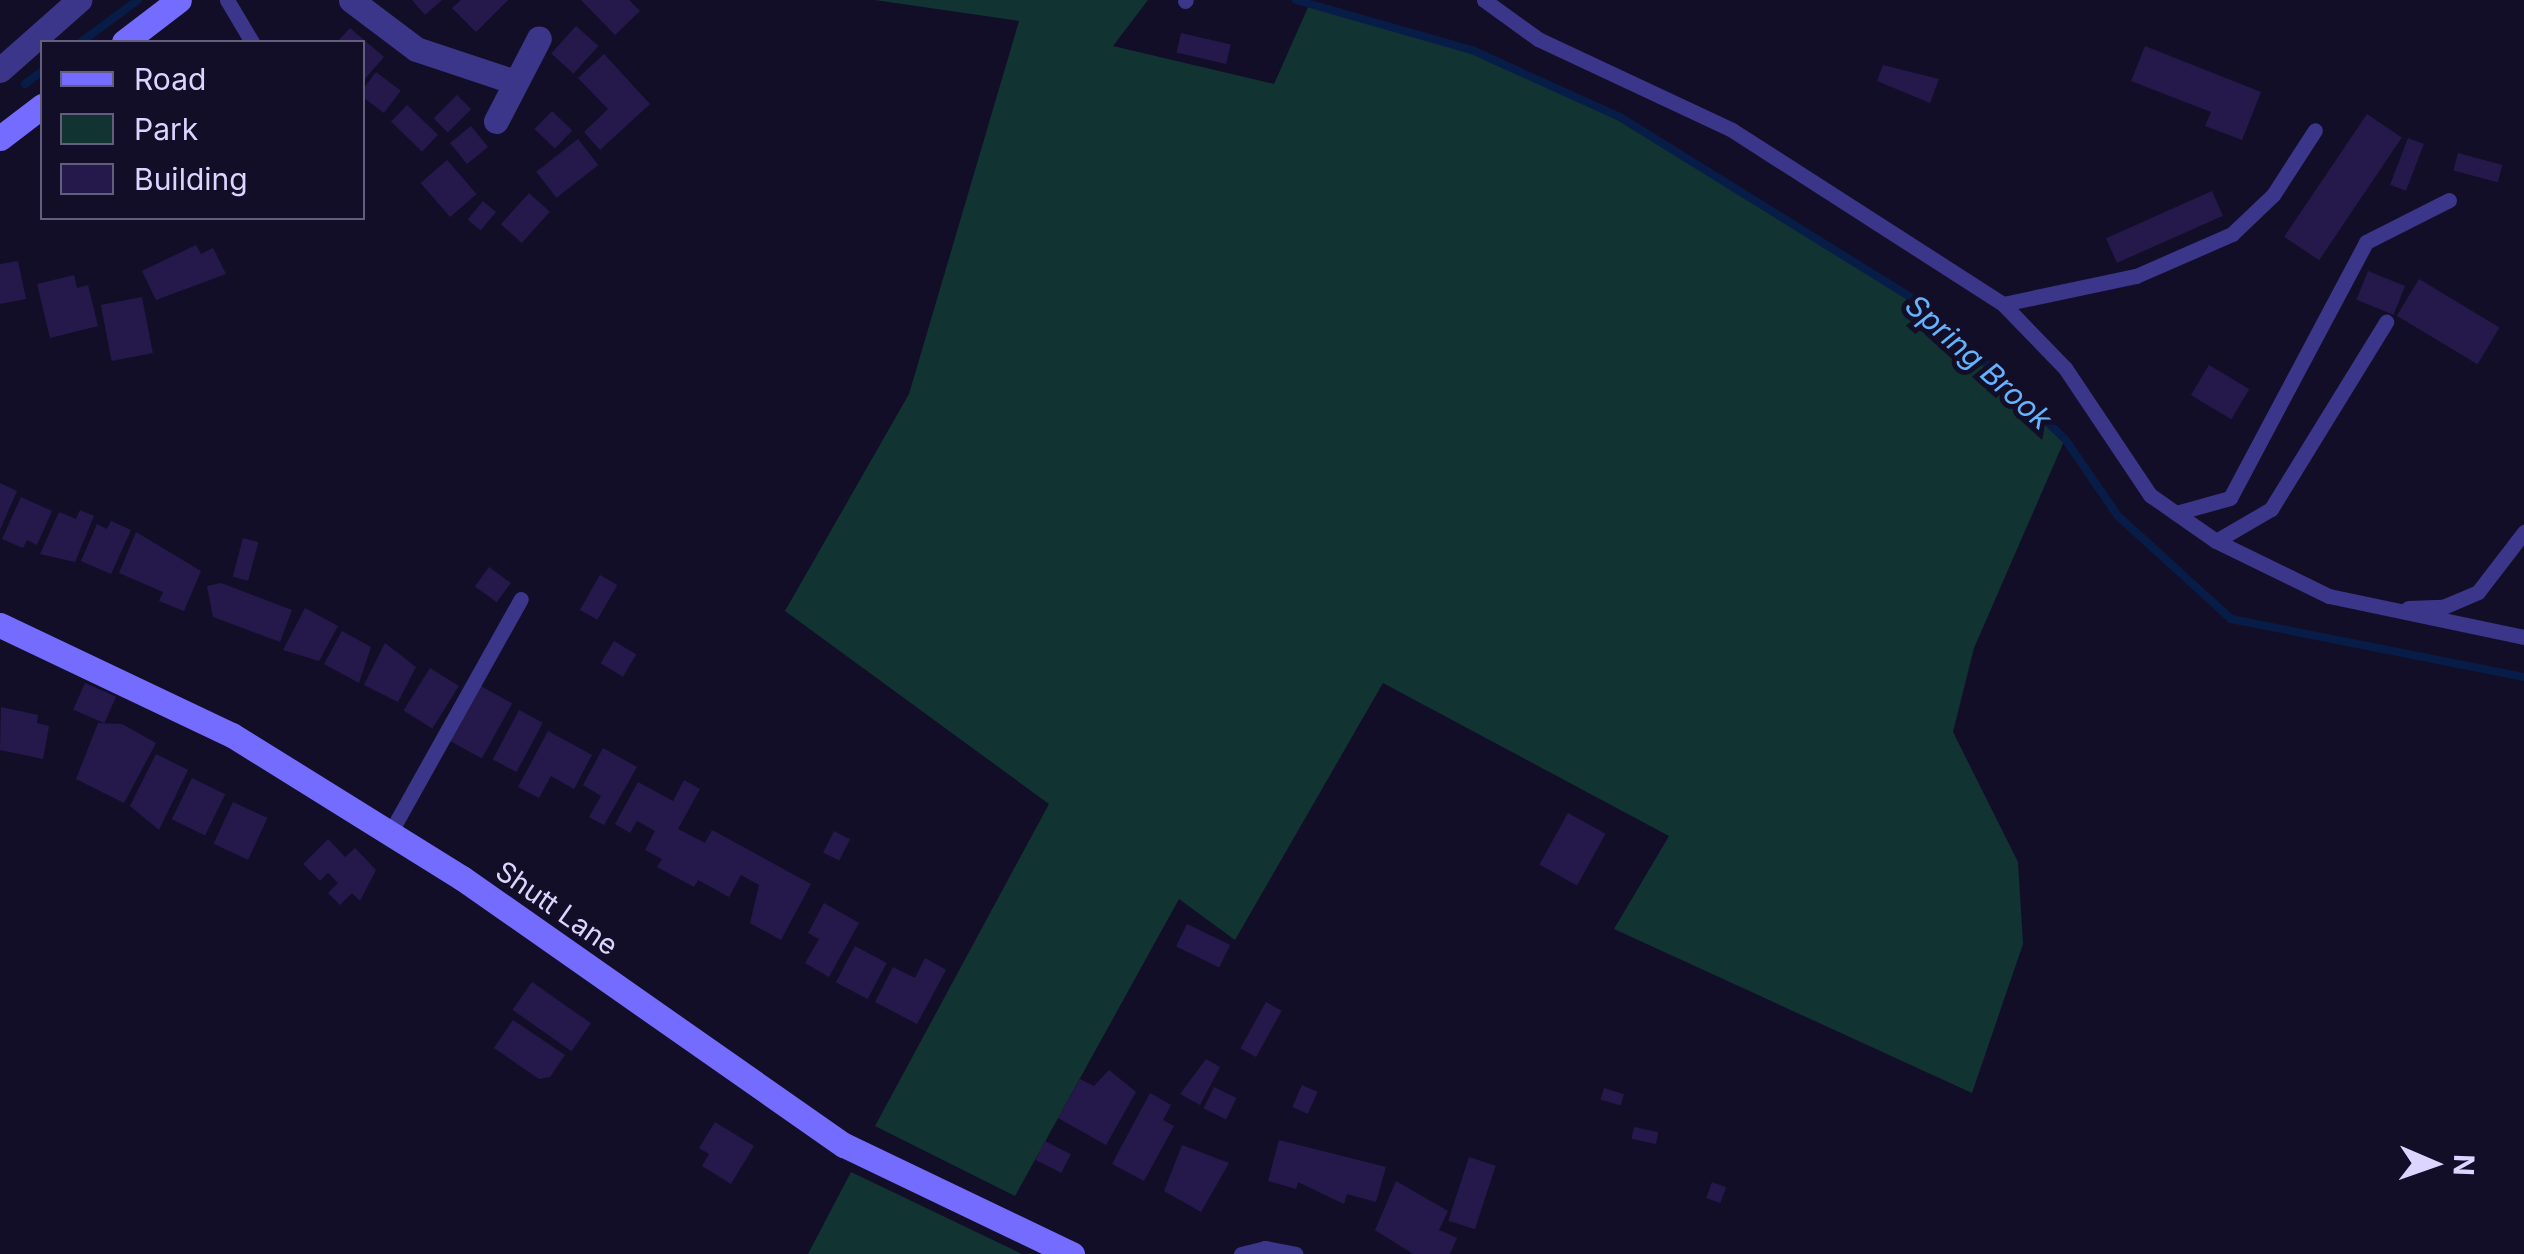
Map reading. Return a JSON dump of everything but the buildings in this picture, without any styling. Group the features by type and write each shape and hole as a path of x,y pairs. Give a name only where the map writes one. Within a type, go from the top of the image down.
{"main road":[{"path":"127,40 179,0"},
{"path":"0,138 40,108"},
{"name":"Shutt Lane","path":"0,625 180,706 390,833 844,1145 1072,1254"}],"street":[{"path":"0,70 79,0"},
{"path":"351,0 416,50 512,81"},
{"path":"496,121 512,81 539,38"}],"lane":[{"path":"227,0 251,40"},
{"path":"1484,0 1538,39 1732,130 2003,304 2065,368 2150,495 2216,541 2330,596 2524,637"},
{"path":"2003,304 2136,276 2232,234 2273,194 2315,130"},
{"path":"2176,513 2230,498 2366,242 2449,200"},
{"path":"2216,541 2271,509 2386,322"},
{"path":"2384,608 2443,607 2478,592 2524,532"},
{"path":"390,833 521,599"},
{"path":"1241,1254 1265,1248 1295,1254"}],"green space":[{"path":"875,0 1148,0 1113,46 1274,84 1309,5 1472,50 1620,118 1928,308 2065,439 1974,648 1953,732 2018,862 2023,944 1972,1093 1614,929 1669,836 1383,683 1235,940 1179,899 1015,1196 875,1126 1049,804 785,611 909,394 1019,21"},
{"path":"851,1172 1022,1254 808,1254"}],"waterway":[{"path":"84,40 138,0"},
{"name":"Spring Brook","path":"1296,0 1472,50 1620,117 1928,308 2065,439 2118,516 2231,619 2524,677"},
{"path":"25,84 40,73"}]}
